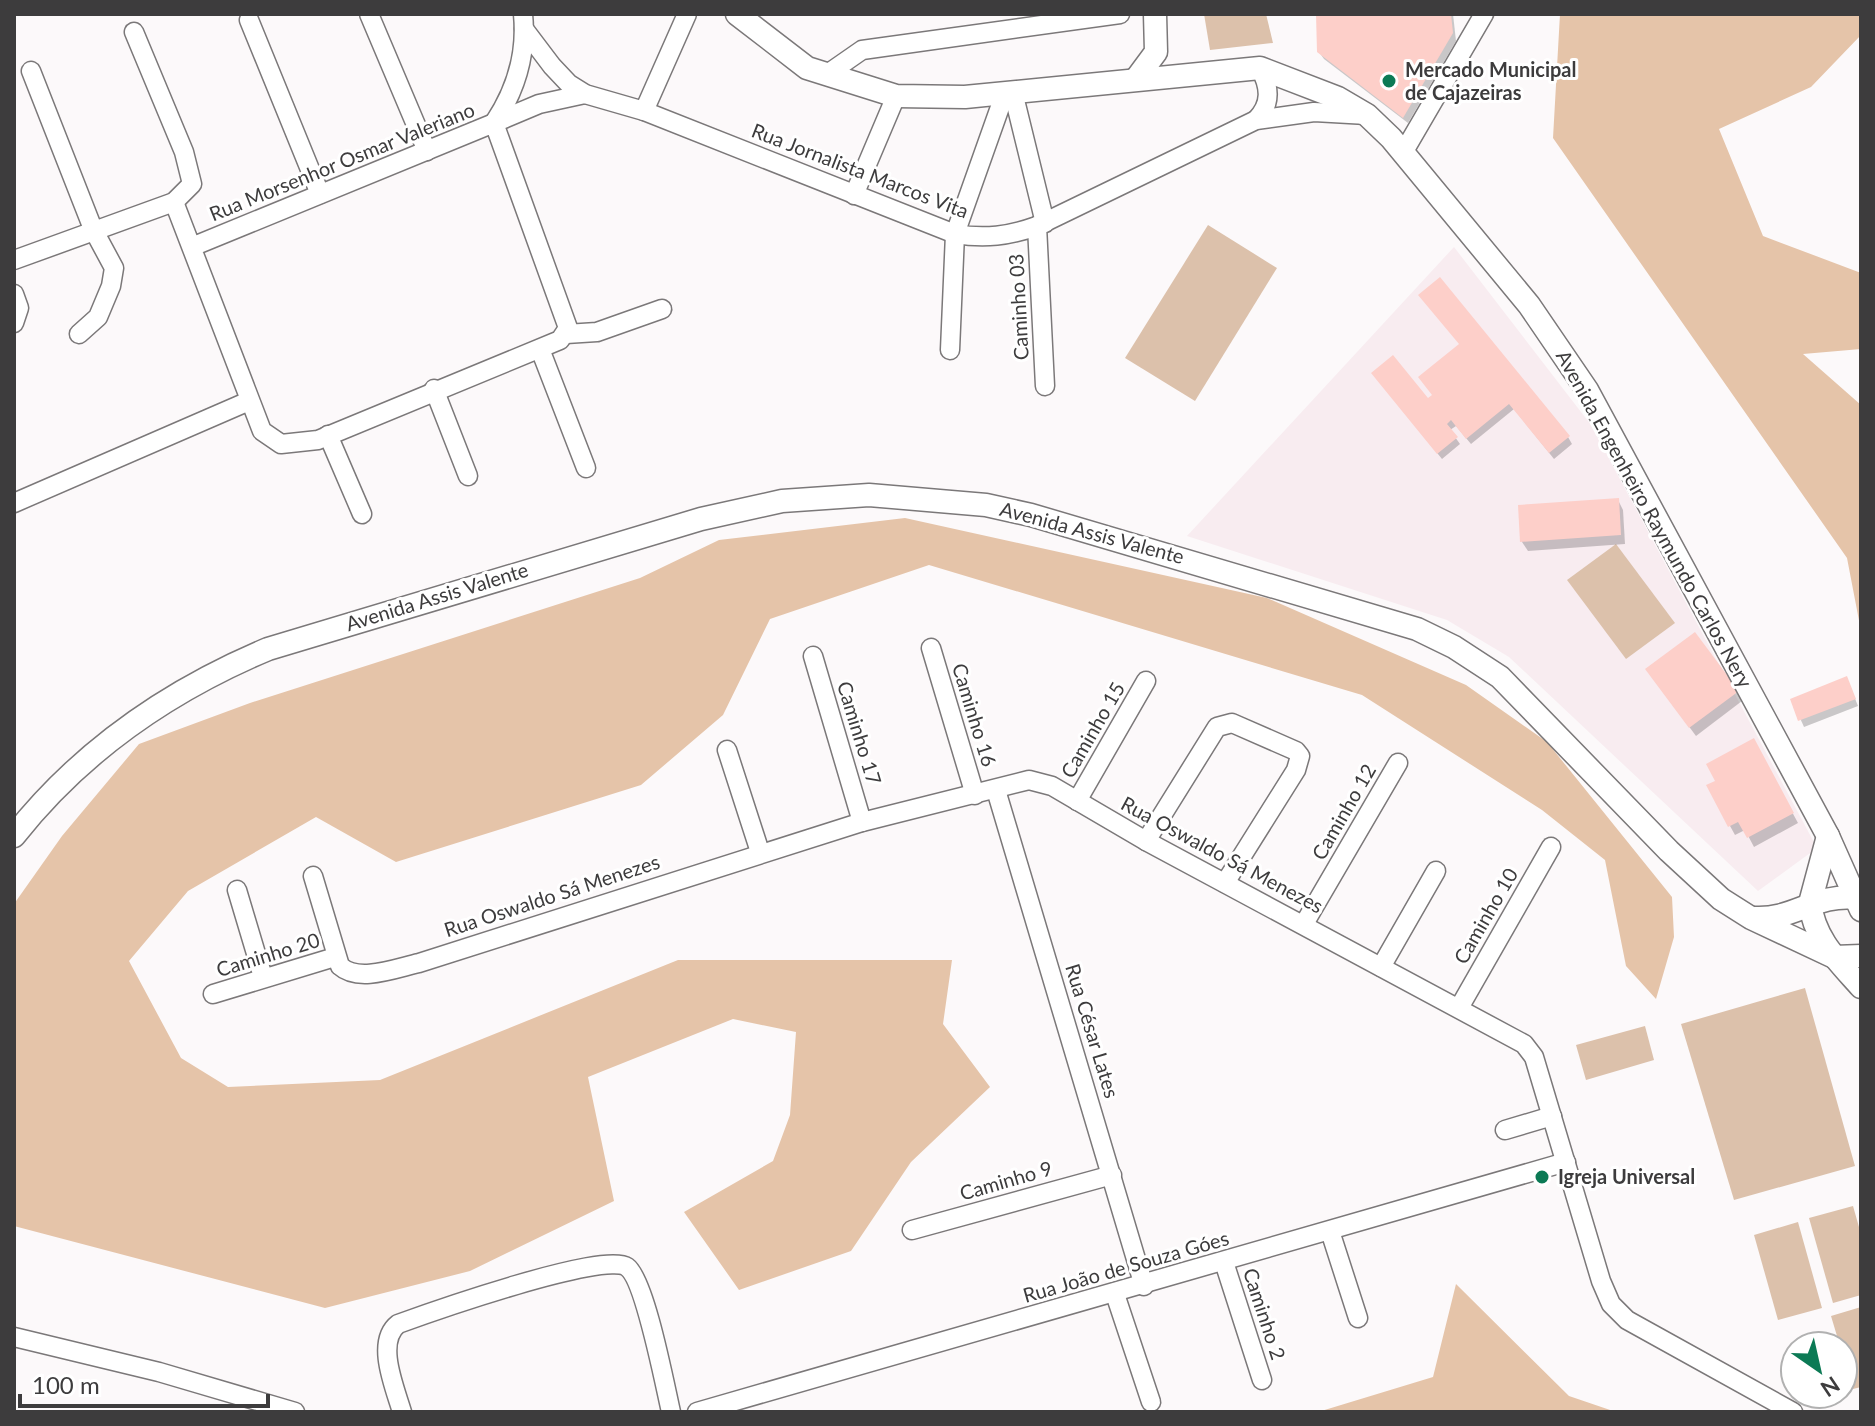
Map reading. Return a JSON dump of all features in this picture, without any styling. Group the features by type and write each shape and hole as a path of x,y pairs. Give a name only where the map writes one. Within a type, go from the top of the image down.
{"main road":[{"name":"Avenida Engenheiro Raymundo Carlos Nery","path":"737,14 780,51 826,75 896,96 1009,93 1260,68 1317,87 1367,115 1403,153 1529,305 1587,390 1828,836 1859,904"},
{"path":"1136,79 1156,52 1155,14"},
{"path":"1156,52 1176,74"},
{"name":"Avenida Assis Valente","path":"14,836 46,797 105,742 200,680 268,649 701,519 782,501 869,495 986,505 1031,515 1353,608 1429,635 1479,662 1510,686 1696,878 1751,918 1834,957 1861,987"},
{"path":"1828,836 1810,903 1818,933 1834,957 1861,956"},
{"path":"1751,918 1776,918 1833,897 1859,904"}],"street":[{"path":"369,14 427,151"},
{"path":"644,111 687,14"},
{"path":"826,75 862,50 1120,14"},
{"path":"1403,153 1484,14"},
{"path":"249,20 320,194"},
{"path":"494,123 507,103 520,68 523,21"},
{"name":"Rua Jornalista Marcos Vita","path":"523,21 552,66 569,84 585,94 644,111 955,234 996,237 1041,224 1256,120 1314,112 1367,115"},
{"path":"14,260 174,202 192,184 191,173 134,32"},
{"path":"1256,120 1265,109 1268,97 1267,80 1260,68"},
{"path":"31,71 93,229 114,268 111,286 98,317 79,334"},
{"path":"950,350 955,234 1009,93"},
{"name":"Caminho 03","path":"1009,93 1041,224 1045,386"},
{"path":"494,123 539,104 585,94"},
{"path":"854,195 896,96"},
{"name":"Rua Morsenhor Osmar Valeriano","path":"194,246 494,123 568,321 566,334"},
{"path":"174,202 194,246 262,431 281,444 300,444 328,435 434,389 540,349 566,334 597,332 662,309"},
{"path":"14,294 19,308 14,323"},
{"path":"540,349 586,468"},
{"path":"434,389 468,476"},
{"path":"14,503 249,401"},
{"path":"328,435 362,514"},
{"name":"Caminho 16","path":"931,648 975,795"},
{"name":"Caminho 17","path":"813,656 862,822"},
{"name":"Caminho 15","path":"1077,801 1146,681"},
{"path":"1146,841 1211,732 1232,723 1296,751 1299,762 1274,808 1225,883"},
{"path":"727,750 760,852"},
{"name":"Caminho 12","path":"1304,924 1398,763"},
{"name":"Rua Oswaldo Sá Menezes","path":"335,957 345,971 361,973 419,963 862,822 1029,780 1052,786 1146,841 1524,1044 1534,1057 1611,1304 1627,1320 1793,1412"},
{"name":"Rua César Lates","path":"996,790 1144,1286"},
{"name":"Caminho 10","path":"1459,1008 1551,847"},
{"path":"1381,967 1436,871"},
{"path":"313,876 335,957"},
{"path":"237,890 263,977"},
{"name":"Caminho 20","path":"213,994 335,957"},
{"path":"1505,1130 1552,1116"},
{"name":"Rua João de Souza Góes","path":"697,1412 1144,1286 1566,1162"},
{"name":"Caminho 9","path":"912,1230 1112,1175"},
{"path":"1330,1231 1358,1318"},
{"name":"Caminho 2","path":"1224,1262 1262,1380"},
{"path":"381,1412 401,1409 387,1348 391,1329 398,1324 565,1271 616,1263 628,1267 639,1287 671,1412"},
{"path":"1115,1294 1151,1402"},
{"path":"14,1337 159,1372 295,1412"}],"shaded area":[{"path":"1204,14 1266,14 1273,43 1210,50"},
{"path":"1560,14 1861,14 1861,35 1811,87 1719,129 1763,236 1861,273 1861,349 1803,354 1861,405 1861,631 1847,558 1553,138"},
{"path":"1208,225 1277,268 1195,401 1125,358"},
{"path":"1454,247 1591,425 1817,848 1758,891 1509,657 1447,620 1187,536"},
{"path":"905,518 1267,598 1466,685 1547,742 1672,897 1674,937 1656,999 1626,966 1605,860 1542,810 1362,695 929,565 770,619 723,715 641,785 396,862 316,817 188,891 129,961 181,1058 228,1087 380,1080 678,960 952,960 943,1024 990,1087 911,1162 851,1251 739,1290 684,1212 773,1161 790,1115 796,1032 733,1019 588,1077 614,1201 470,1271 325,1308 14,1226 14,904 62,836 139,744 250,703 640,578 719,540"},
{"path":"1616,544 1675,623 1626,659 1567,580"},
{"path":"1805,988 1855,1166 1734,1200 1681,1024"},
{"path":"1645,1026 1654,1060 1586,1080 1576,1045"},
{"path":"1853,1206 1861,1234 1861,1295 1833,1303 1809,1218"},
{"path":"1798,1222 1822,1308 1778,1320 1754,1235"},
{"path":"1456,1284 1569,1396 1616,1412 1318,1412 1433,1377"},
{"path":"1861,1307 1861,1387 1859,1330 1835,1330 1831,1316"}],"building":[{"name":"Mercado Municipal de Cajazeiras","path":"1316,14 1451,14 1453,33 1403,118 1317,52"},
{"path":"1440,277 1570,436 1549,453 1509,404 1466,439 1451,420 1447,424 1458,437 1437,454 1371,373 1393,355 1428,398 1432,395 1418,377 1459,344 1418,295"},
{"path":"1619,498 1621,535 1520,542 1518,505"},
{"path":"1695,632 1739,691 1689,728 1645,669"},
{"path":"1847,676 1856,699 1798,721 1790,699"},
{"path":"1754,738 1794,813 1747,838 1738,822 1728,827 1706,785 1715,781 1706,764"}],"place":[{"name":"Mercado Municipal de Cajazeiras","path":"1389,81"},
{"name":"Igreja Universal","path":"1542,1177"}]}
